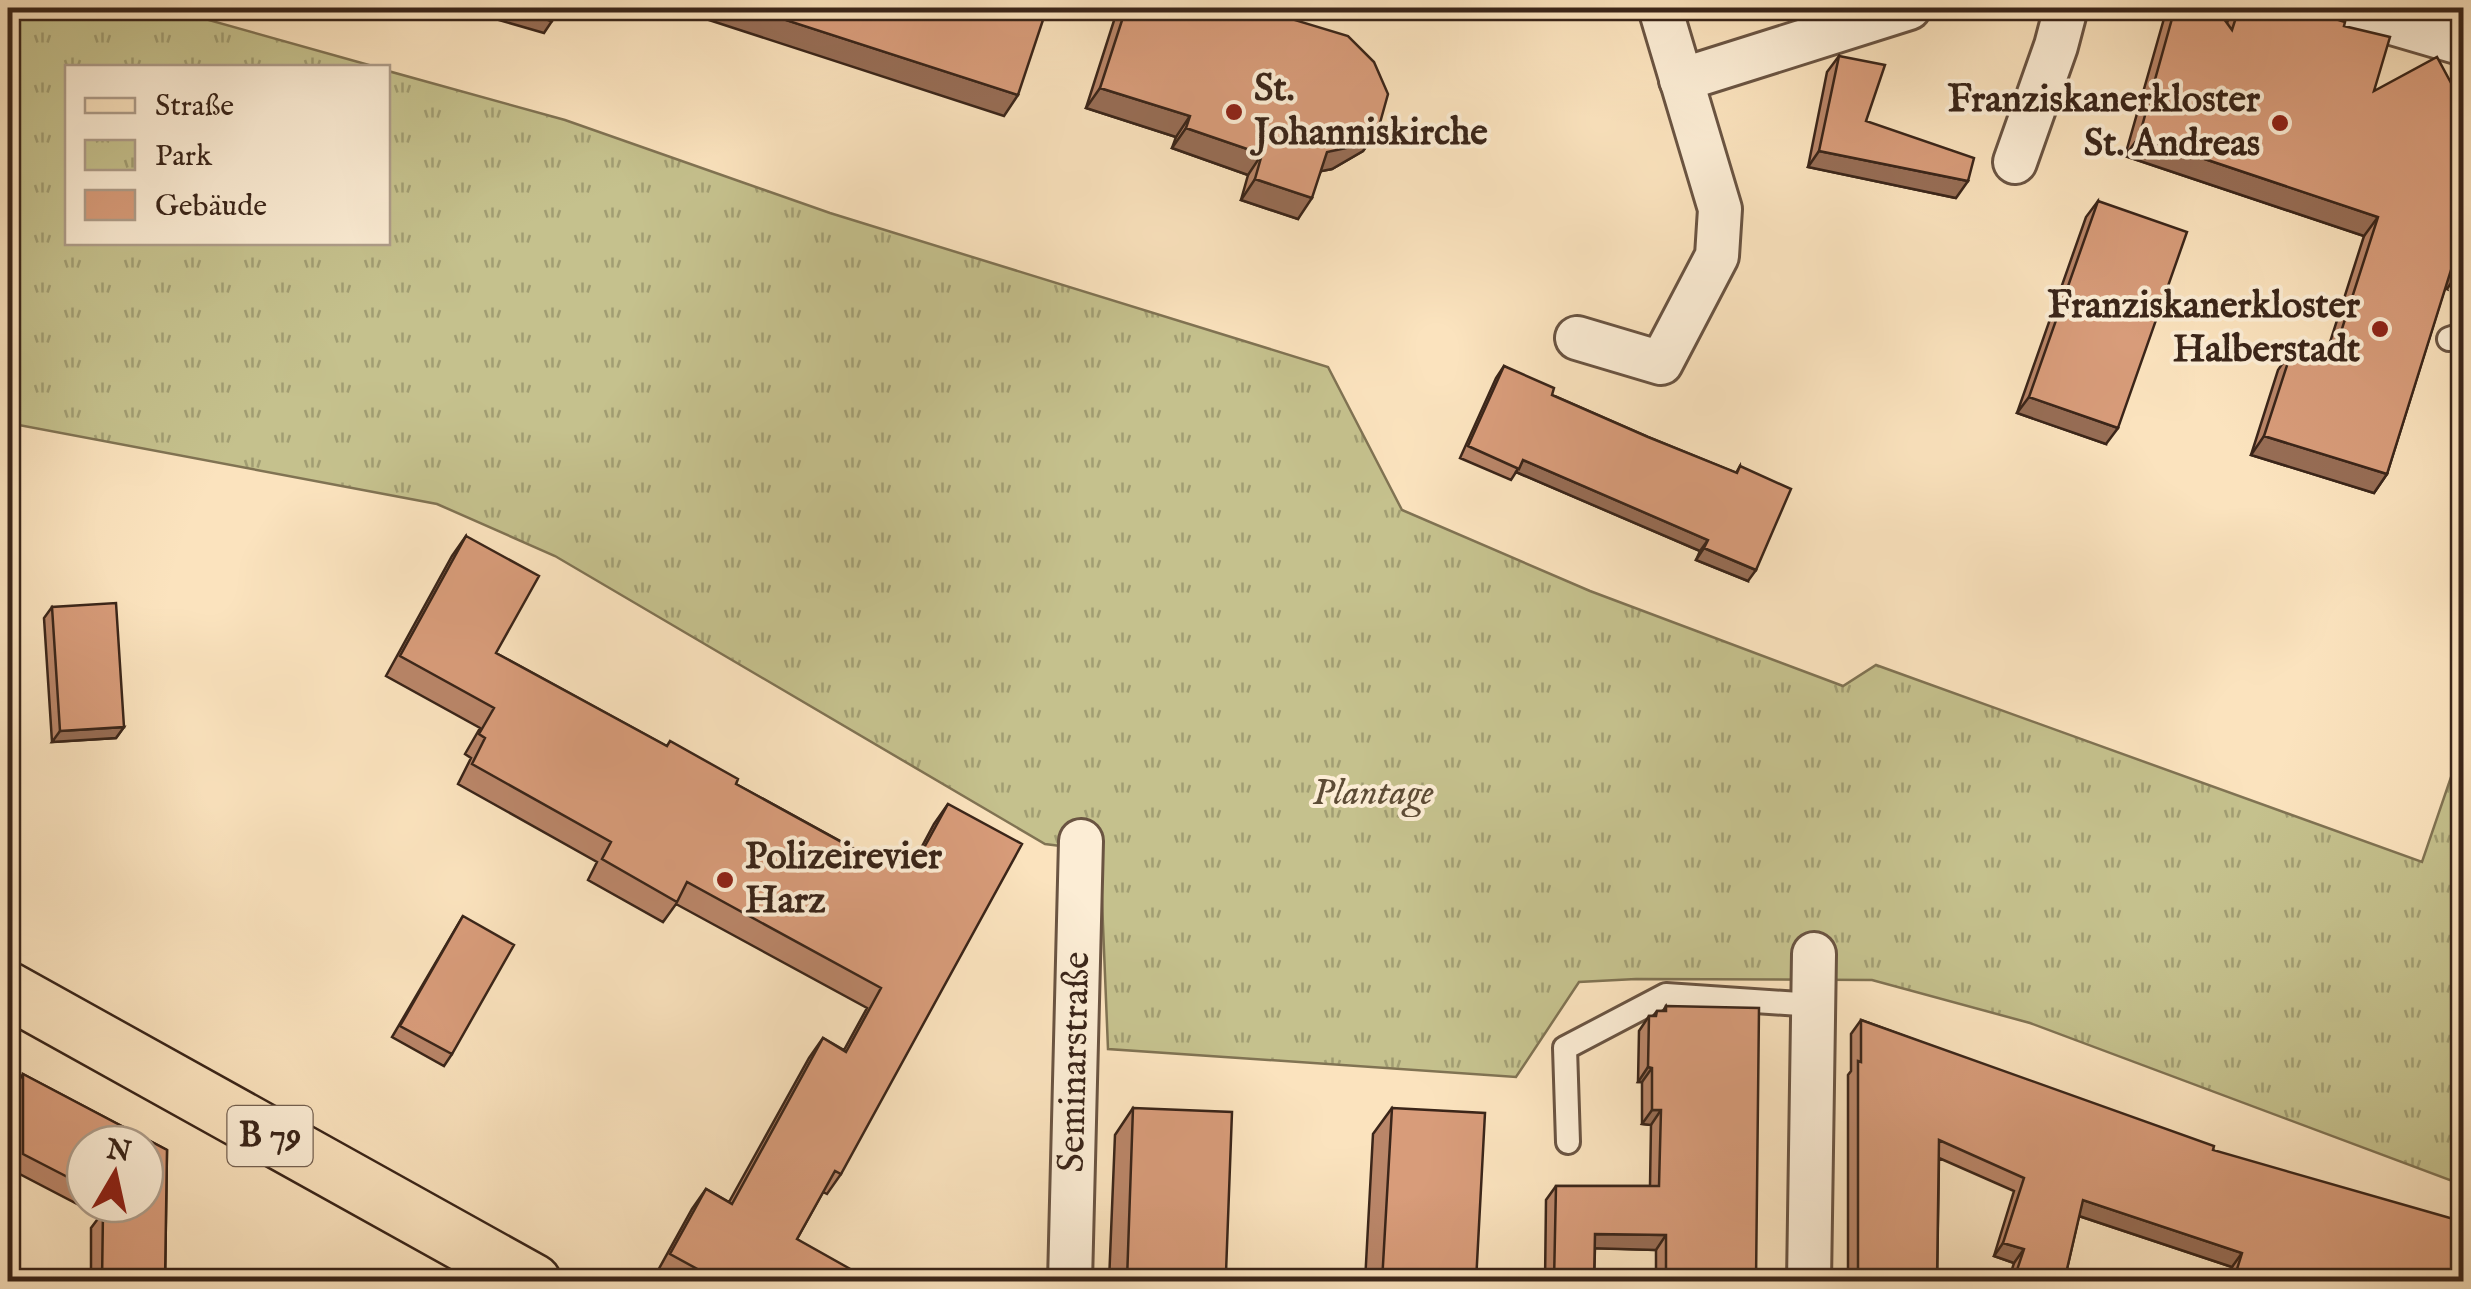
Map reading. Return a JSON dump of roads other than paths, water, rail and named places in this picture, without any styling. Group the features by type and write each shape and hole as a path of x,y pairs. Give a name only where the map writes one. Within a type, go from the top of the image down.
{"main road":[{"name":"B 79","path":"8,990 533,1282"}],"street":[{"path":"1577,338 1661,363 1717,256 1720,209 1660,8"},
{"path":"1681,80 1909,8"},
{"path":"2015,162 2066,8"},
{"path":"2342,8 2464,44"},
{"name":"Seminarstraße","path":"1070,1282 1082,841"},
{"path":"1809,1282 1814,954"}],"lane":[{"path":"1568,1142 1565,1048 1666,995 1814,1005"}],"place":[{"name":"St. Johanniskirche","path":"1234,112"},
{"name":"Franziskanerkloster St. Andreas","path":"2280,123"},
{"name":"Franziskanerkloster Halberstadt","path":"2380,329"},
{"name":"Polizeirevier Harz","path":"725,880"}],"park label":[{"name":"Plantage","path":"1373,794"}]}
